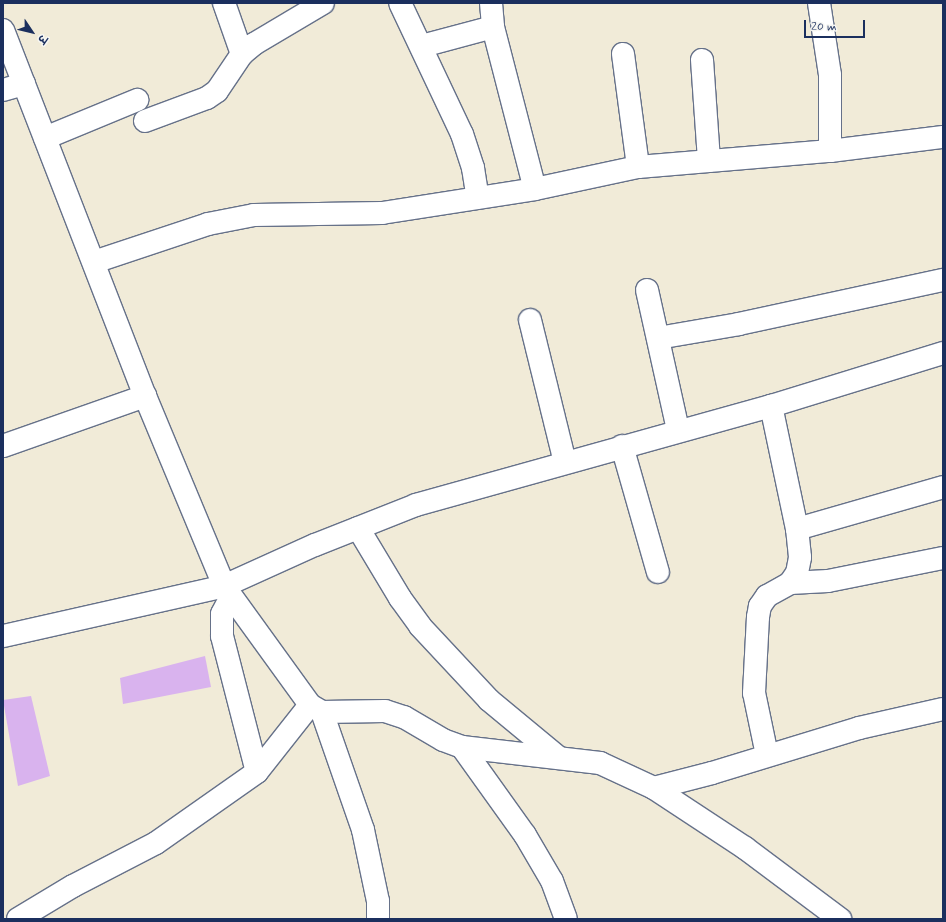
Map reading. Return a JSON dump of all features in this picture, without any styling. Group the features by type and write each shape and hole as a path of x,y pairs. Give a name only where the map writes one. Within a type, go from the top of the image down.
{"street":[{"path":"224,3 242,54"},
{"path":"145,121 212,94 242,54 254,44 323,3"},
{"path":"400,3 422,46 462,134 473,168 478,198"},
{"path":"491,3 494,27 536,189"},
{"path":"819,3 830,75 830,151"},
{"path":"422,46 494,27"},
{"path":"3,30 13,87 45,138 145,396 227,592 316,708 363,830 378,901 378,919"},
{"path":"623,54 638,167"},
{"path":"702,60 709,161"},
{"path":"45,138 137,100"},
{"path":"94,262 208,224 254,215 382,213 536,189 638,167 830,151 943,137"},
{"path":"658,338 763,320 943,280"},
{"path":"647,290 678,430"},
{"path":"530,320 565,462"},
{"path":"3,636 227,592 358,528 416,505 678,430 771,406 943,353"},
{"path":"3,446 145,396"},
{"path":"767,755 754,693 758,617 760,606 767,596 790,583 797,573 800,557 797,529 771,406"},
{"path":"622,446 658,572"},
{"path":"797,529 943,486"},
{"path":"358,528 400,598 420,626 489,700 559,758"},
{"path":"790,583 828,581 926,559 943,558"},
{"path":"227,592 222,614 222,636 258,772"},
{"path":"316,708 385,711 404,717 443,740 462,747 600,763 654,788 746,848 840,919"},
{"path":"18,919 73,886 156,843 258,772 316,708"},
{"path":"654,788 859,728 943,709"},
{"path":"462,747 525,835 552,881 566,919"}],"building":[{"path":"205,656 211,687 123,704 120,678"},
{"path":"31,696 50,776 18,786 3,700"}]}
